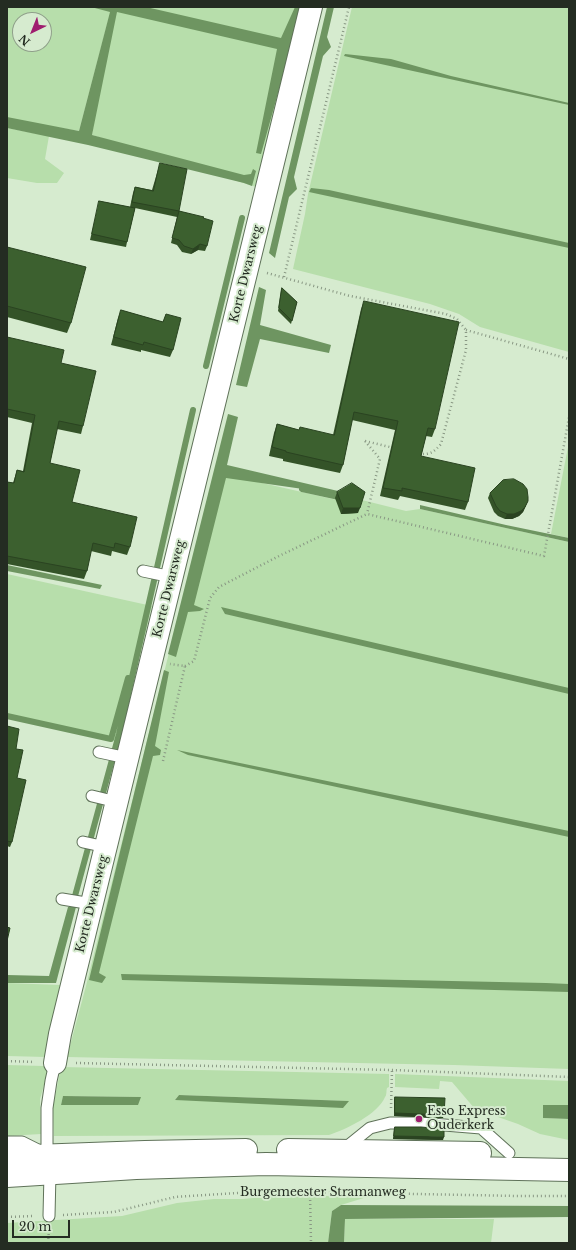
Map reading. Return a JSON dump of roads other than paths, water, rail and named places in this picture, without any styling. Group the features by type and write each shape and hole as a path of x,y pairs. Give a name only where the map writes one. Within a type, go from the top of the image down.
{"main road":[{"name":"Korte Dwarsweg","path":"55,1063 86,903 102,846 123,757 151,662 167,576 248,268 311,7"},
{"path":"7,1176 48,1164 260,1150 343,1150 569,1155"},
{"path":"7,1156 48,1164 136,1168 266,1164 569,1170"}],"lane":[{"path":"144,571 167,576"},
{"path":"100,752 123,757"},
{"path":"92,796 112,801"},
{"path":"83,842 102,846"},
{"path":"62,899 86,903"},
{"name":"Korte Dwarsweg","path":"49,1216 48,1108 55,1063"},
{"path":"343,1150 370,1128 390,1122 481,1128 509,1153"},
{"path":"7,1142 22,1142 48,1164"}],"waterway":[{"path":"206,366 242,218"},
{"path":"72,907 119,734 193,410"},
{"path":"302,489 339,497"},
{"path":"7,716 111,739 128,678"}],"place":[{"name":"Esso Express Ouderkerk","path":"419,1119"}]}
